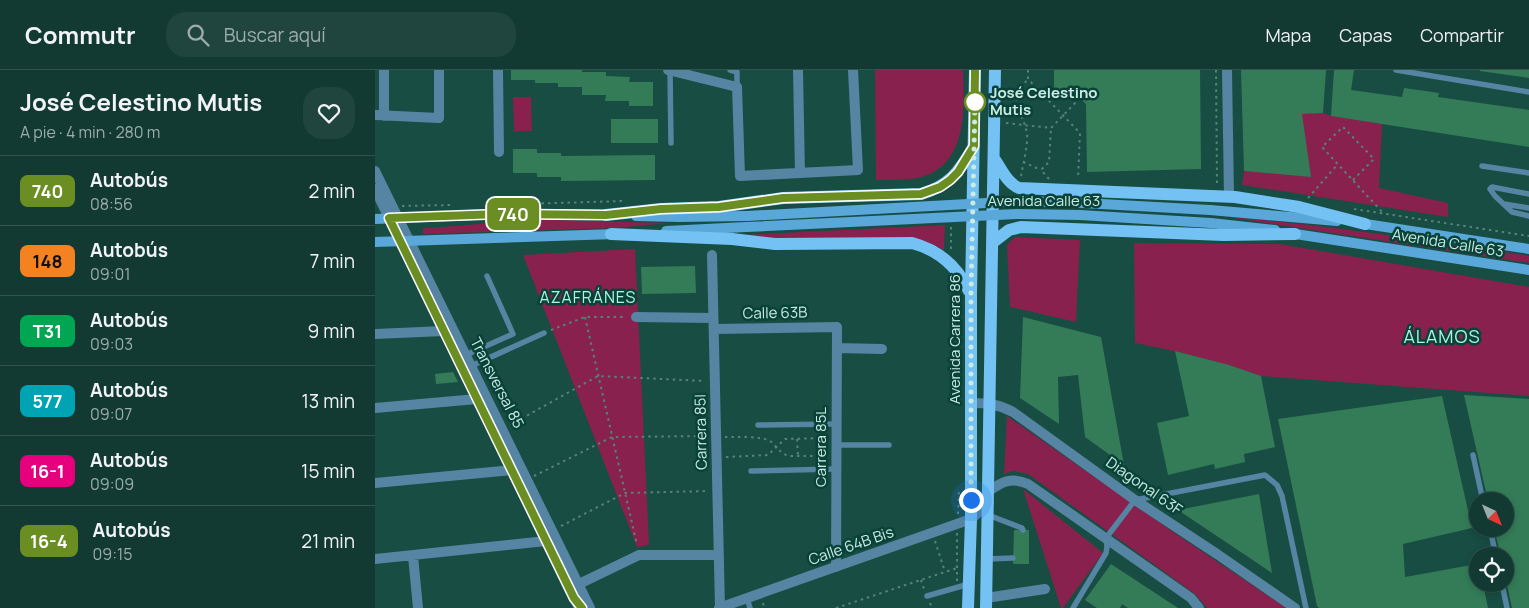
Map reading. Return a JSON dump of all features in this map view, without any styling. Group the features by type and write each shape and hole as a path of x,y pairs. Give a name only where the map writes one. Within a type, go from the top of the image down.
{"main road":[{"name":"Avenida Carrera 86","path":"968,608 971,519 971,294 975,70"},
{"path":"986,603 991,403 995,70"},
{"path":"606,215 661,209 719,207 783,198 921,194 940,187 950,180 958,172 974,146"},
{"path":"995,160 1011,184 1019,188 1229,196 1299,207 1365,224"},
{"name":"Avenida Calle 63","path":"375,219 500,214 679,217 747,216 1021,202 1083,203 1210,210 1365,224 1529,249"},
{"name":"Avenida Calle 63","path":"375,242 611,234 1017,214 1080,215 1248,226 1529,270"},
{"path":"992,243 1009,230 1027,226 1225,235 1295,234"},
{"path":"611,234 775,244 912,243 931,249 951,264 963,278 971,294"}],"street":[{"path":"385,70 379,116 439,118 439,70"},
{"path":"498,70 499,152"},
{"path":"669,70 737,87 740,176 858,170 853,70"},
{"path":"798,70 800,173"},
{"path":"1227,70 1229,196"},
{"name":"Transversal 85","path":"375,171 393,218"},
{"name":"Transversal 85","path":"375,189 393,218 466,355 467,368 477,398 578,605"},
{"name":"Transversal 85","path":"405,241 444,331 502,427 590,608"},
{"name":"Carrera 85I","path":"712,255 719,608"},
{"path":"636,317 713,318"},
{"name":"Calle 63B","path":"714,328 837,327"},
{"name":"Carrera 85L","path":"836,567 837,327"},
{"path":"375,334 444,331"},
{"path":"837,348 881,349"},
{"path":"375,408 477,398"},
{"name":"Diagonal 63F","path":"971,403 991,403 1013,412 1135,500 1295,608"},
{"path":"375,483 511,470"},
{"path":"989,503 1004,481 1020,481 1028,484 1191,598 1199,608"},
{"name":"Calle 64B Bis","path":"719,608 749,603 836,567 971,519 989,503"},
{"path":"375,559 546,541"},
{"path":"579,584 639,555 719,555"},
{"path":"413,556 419,608"},
{"path":"986,603 1045,589"}],"lane":[{"path":"669,70 671,144"},
{"path":"730,70 737,72 737,87"},
{"path":"1396,70 1529,92"},
{"path":"1482,166 1529,173"},
{"path":"1529,194 1491,187 1491,191 1512,212 1529,216"},
{"path":"1503,204 1529,208"},
{"path":"466,355 513,334 487,276"},
{"path":"467,368 545,333"},
{"path":"758,426 837,424"},
{"path":"836,446 889,445"},
{"path":"1473,455 1481,492"},
{"path":"751,470 836,469"},
{"path":"1073,608 1106,553 1106,538 1135,500 1265,475 1277,485 1282,496 1306,608"},
{"path":"989,503 1023,528 1023,530"},
{"path":"987,559 1013,558"},
{"path":"927,596 969,584"},
{"path":"1504,592 1507,608"}],"path":[{"path":"1020,179 1027,137 1019,114 1017,101 1021,88 1028,80 1028,70"},
{"path":"1215,70 1217,189"},
{"path":"1028,80 1080,133 1078,183"},
{"path":"1041,170 1049,162 1051,128 1080,98"},
{"path":"1005,123 1051,128"},
{"path":"1353,180 1375,159 1343,127 1322,147 1384,214"},
{"path":"1023,162 1041,170 1053,183"},
{"path":"1305,201 1338,164"},
{"path":"514,204 630,201"},
{"path":"431,206 458,205"},
{"path":"1349,208 1529,236"},
{"path":"955,287 959,391"},
{"path":"545,333 585,317 636,317"},
{"path":"585,317 639,555"},
{"path":"502,427 509,426 598,376 715,382"},
{"path":"527,479 612,437 716,436 765,440 785,455 798,456 836,446"},
{"path":"717,457 763,456 770,454 785,439 797,439 836,446"},
{"path":"797,439 798,456"},
{"path":"957,588 959,487"},
{"path":"553,531 625,493 717,491"},
{"path":"932,533 945,572"},
{"path":"836,608 957,568"}],"shaded area":[{"path":"875,70 963,70 963,114 957,142 951,155 942,166 930,174 910,179 876,180"},
{"path":"513,97 531,97 532,131 514,131"},
{"path":"1323,113 1382,124 1379,188 1448,203 1448,217 1242,185 1244,171 1302,114"},
{"path":"1228,217 1341,229 1529,256 1529,263"},
{"path":"548,220 669,223 614,228 423,234 423,228"},
{"path":"945,225 944,250 932,244 771,239 742,235"},
{"path":"1015,237 1080,240 1076,322 1010,307 1007,245"},
{"path":"1134,243 1280,244 1529,287 1529,396 1261,376 1198,357 1135,343"},
{"path":"635,249 649,545 637,547 523,255"},
{"path":"1007,416 1286,608 1207,608 1195,594 1028,474 1013,471 1004,474"},
{"path":"1023,489 1103,553 1063,608 1061,608"}],"building":[{"path":"511,70 606,72 606,76 630,77 629,82 653,82 653,106 629,106 629,101 605,101 606,95 582,95 582,87 558,87 558,83 535,83 535,80 511,80"},
{"path":"1054,70 1200,70 1201,169 1087,172 1086,104 1075,93 1054,93"},
{"path":"1241,70 1326,70 1323,113 1302,114 1311,177 1244,171"},
{"path":"1334,70 1354,70 1351,90 1402,97 1404,88 1439,93 1438,97 1529,110 1529,147 1331,116"},
{"path":"1529,70 1529,78 1480,71"},
{"path":"611,119 658,119 658,143 611,143"},
{"path":"513,149 537,149 537,153 561,153 561,156 655,155 655,180 561,181 561,177 537,177 537,173 513,173"},
{"path":"695,266 696,293 642,294 641,267"},
{"path":"1023,317 1101,337 1124,465 1085,437 1078,375 1058,377 1059,424 1020,398"},
{"path":"1175,351 1229,365 1261,376 1275,447 1244,454 1245,462 1215,469 1214,464 1168,475 1157,423 1189,416"},
{"path":"453,372 458,382 436,384 435,374"},
{"path":"1464,395 1529,399 1529,608 1512,608 1508,592 1514,592 1514,547 1499,547 1496,538 1514,538 1514,492 1486,492"},
{"path":"1442,396 1469,515 1469,529 1403,544 1405,577 1469,565 1469,592 1485,592 1488,608 1319,608 1317,606 1278,419"},
{"path":"1259,494 1272,573 1178,510"},
{"path":"1014,530 1029,530 1029,564 1013,564"},
{"path":"1111,564 1178,608 1128,608 1122,604 1120,608 1097,608 1085,600"}],"bus line":[{"name":"740","path":"582,608 574,598 389,218 500,214 606,215 661,209 731,206 783,198 921,194 940,187 950,180 963,165 974,146 975,70"}],"place":[{"name":"José Celestino Mutis","path":"975,102"}],"district":[{"name":"AZAFRÁNES","path":"588,297"},
{"name":"ÁLAMOS","path":"1442,337"}],"route":[{"path":"971,500 971,294 975,102"}]}
